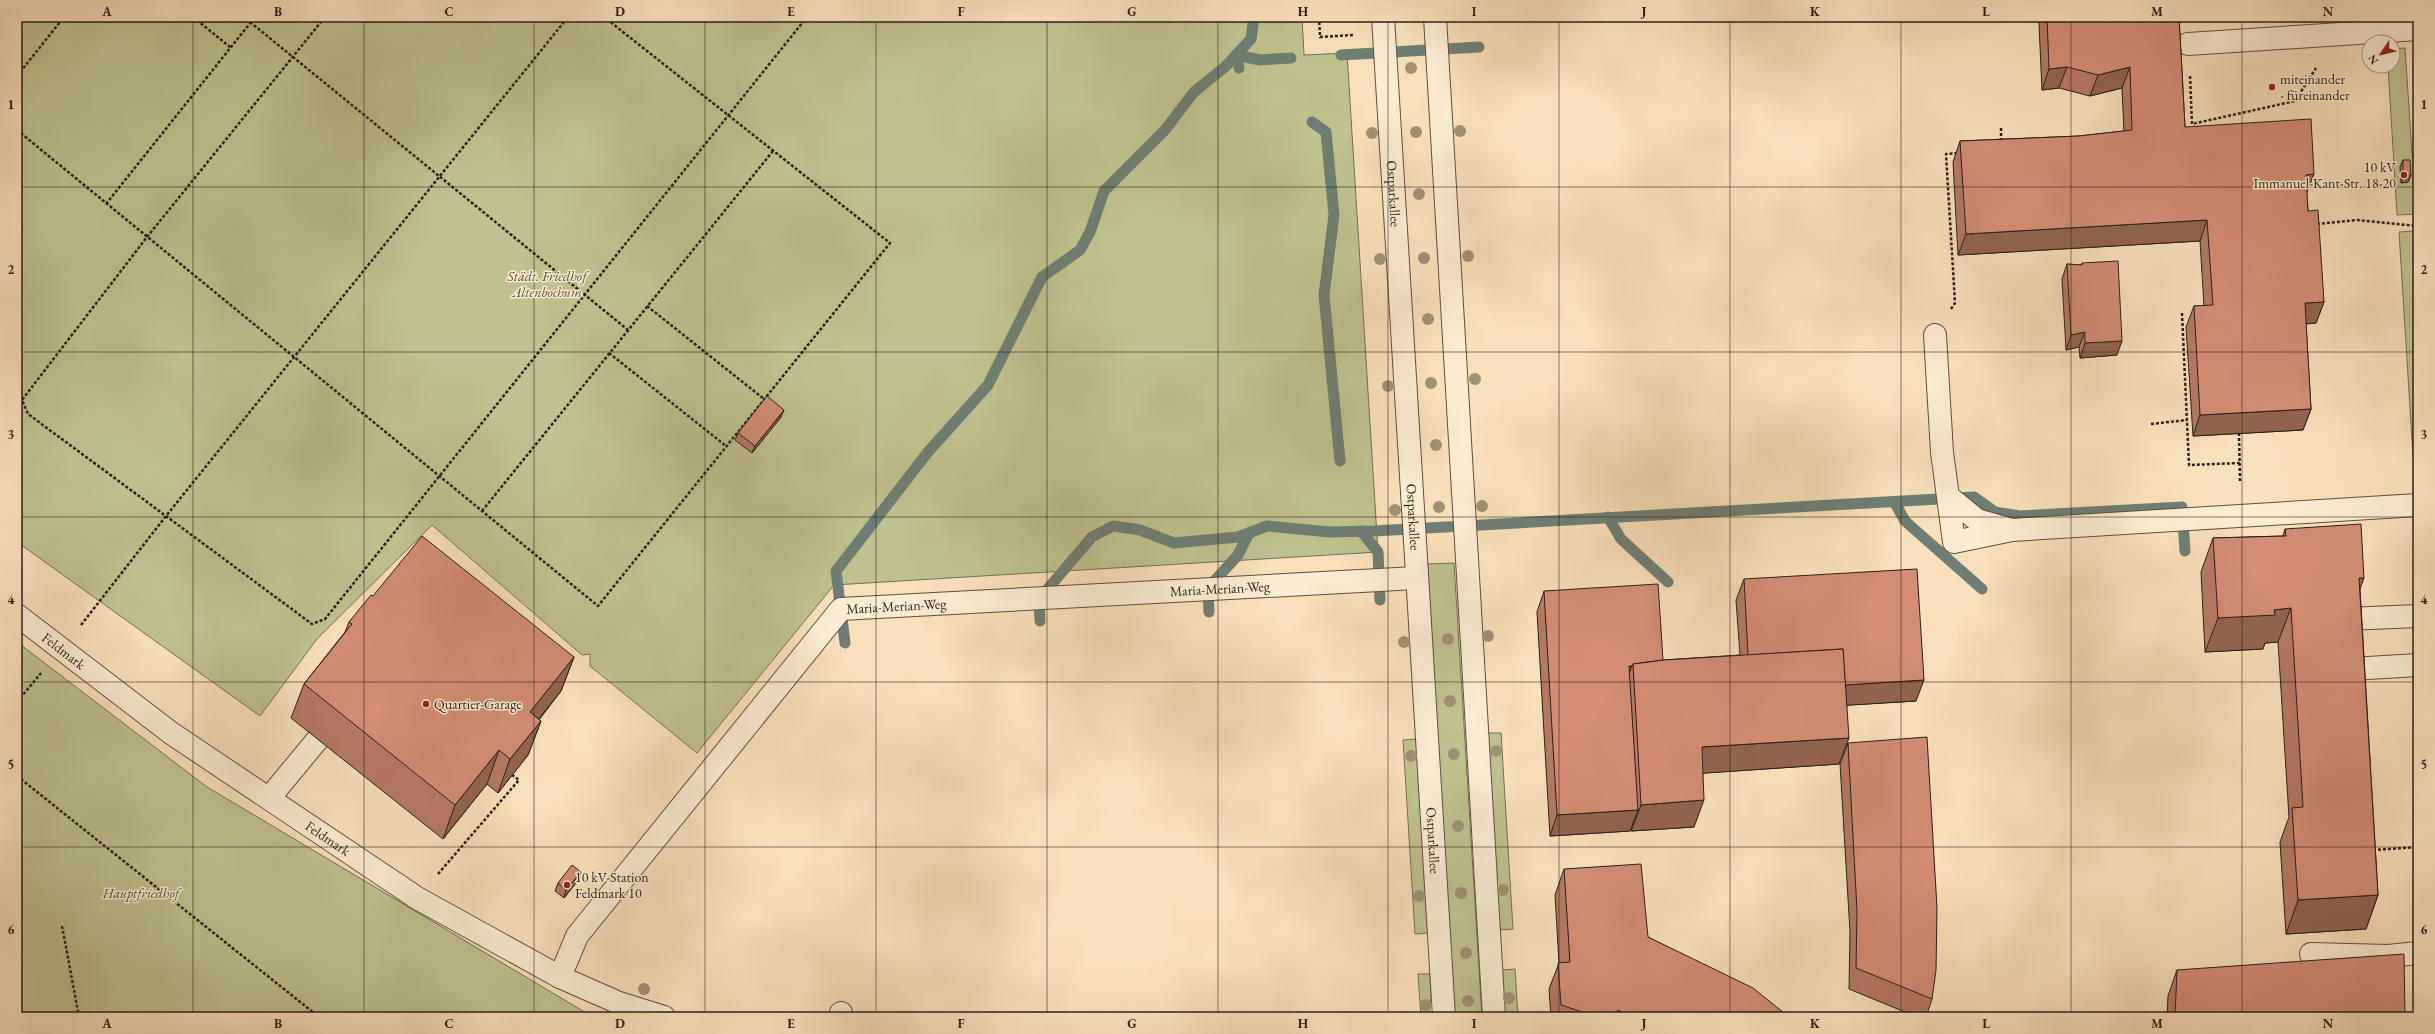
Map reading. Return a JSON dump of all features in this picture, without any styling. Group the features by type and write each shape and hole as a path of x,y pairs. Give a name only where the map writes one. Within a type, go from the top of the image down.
{"street":[{"path":"1434,17 1494,1017"},
{"name":"Ostparkallee","path":"1384,25 1416,578 1444,1017"},
{"path":"2188,44 2418,29"},
{"path":"1935,335 1942,452 1950,497 1954,542 2012,530 2418,505"},
{"path":"1950,497 1978,520 2012,530"},
{"name":"Maria-Merian-Weg","path":"560,976 577,936 841,608 1416,578"},
{"name":"Feldmark","path":"17,616 171,733 270,797 417,898 560,976 619,1003 664,1017"},
{"path":"2347,620 2418,616"},
{"path":"2350,669 2418,665"},
{"path":"270,797 318,739"},
{"path":"2311,954 2388,956 2418,954"}],"path":[{"path":"17,76 64,17"},
{"path":"193,17 230,47"},
{"path":"106,204 255,17"},
{"path":"324,17 147,237 22,400 28,414 312,624 325,619 807,17"},
{"path":"17,702 62,649 293,357 568,17"},
{"path":"17,130 598,606 890,243 604,17"},
{"path":"1319,17 1320,37 1384,25"},
{"path":"250,22 628,330"},
{"path":"2192,124 2295,101 2320,61"},
{"path":"2000,144 2001,126"},
{"path":"482,511 773,151"},
{"path":"1935,335 1955,302 1946,154 1962,153"},
{"path":"2314,224 2357,220 2418,226"},
{"path":"647,306 764,399"},
{"path":"2182,313 2189,465 2240,463"},
{"path":"609,354 726,446"},
{"path":"2151,424 2187,420"},
{"path":"2239,433 2240,481"},
{"path":"417,898 519,780 512,775"},
{"path":"17,776 319,1017"},
{"path":"2368,850 2418,848"},
{"path":"62,926 79,1017"}],"green space":[{"name":"Städt. Friedhof Altenbochum","path":"17,17 1302,17 1304,55 1347,53 1378,552 834,585 697,753 590,666 590,654 582,655 432,525 317,639 260,716 17,542"},
{"path":"2401,48 2405,48 2416,214 2397,215 2388,74 2401,74"},
{"path":"2415,231 2418,284 2418,486 2415,488 2399,232"},
{"path":"1454,563 1482,1017 1454,1017 1427,564"},
{"name":"Hauptfriedhof","path":"17,642 207,787 593,1017 17,1017"},
{"path":"1487,733 1501,733 1513,929 1500,930"},
{"path":"1416,739 1428,933 1415,934 1403,740"},
{"path":"1515,969 1518,1017 1505,1017 1501,970"},
{"path":"1418,974 1430,974 1431,1000 1428,1017 1421,1017"}],"building":[{"path":"2047,17 2179,17 2185,127 2311,119 2314,174 2306,175 2308,211 2318,210 2324,302 2305,303 2311,409 2200,415 2194,306 2213,305 2207,220 1966,234 1960,141 2079,136 2132,130 2130,67 2098,75 2067,67 2049,69"},
{"path":"2403,160 2410,160 2411,175 2403,175"},
{"path":"2118,261 2122,341 2085,343 2085,332 2071,335 2067,264 2082,265 2082,263"},
{"path":"767,396 784,410 755,446 738,433"},
{"path":"2361,524 2364,578 2359,578 2378,895 2298,900 2292,808 2303,807 2291,608 2274,610 2275,615 2218,618 2213,538 2286,536 2285,529"},
{"name":"Quartier-Garage","path":"422,536 574,657 530,712 541,721 510,759 499,750 455,805 304,684 352,624 349,622 371,595 373,596"},
{"path":"1917,569 1924,680 1845,685 1843,649 1748,655 1744,579"},
{"path":"1658,584 1663,660 1633,664 1632,666 1629,666 1638,810 1557,815 1544,591"},
{"path":"1843,649 1849,738 1702,747 1704,800 1641,805 1633,664 1664,660"},
{"path":"1927,737 1937,908 1936,970 1932,999 1856,968 1857,911 1848,743"},
{"path":"1641,864 1648,937 1753,988 1789,1017 1630,1017 1618,1010 1615,1017 1597,1017 1561,1005 1558,963 1570,962 1564,869"},
{"path":"572,865 581,872 566,890 558,883"},
{"path":"2404,954 2405,1017 2175,1017 2177,970"}],"waterway":[{"path":"845,643 836,571 928,452 988,385 1042,277 1080,250 1090,232 1104,191 1165,130 1194,92 1225,67 1251,39 1254,17"},
{"path":"1341,55 1479,47"},
{"path":"1236,55 1260,60 1291,58"},
{"path":"1236,55 1239,68"},
{"path":"1312,122 1326,132 1334,215 1324,295 1340,461"},
{"path":"1040,621 1039,599 1092,537 1113,526 1140,530 1174,543 1238,537 1267,526 1329,532 1374,531 1974,497 1995,512 2020,516 2182,507 2185,551"},
{"path":"1895,503 1905,521 1982,589"},
{"path":"1608,517 1621,539 1668,582"},
{"path":"1361,531 1378,552 1380,600"},
{"path":"1209,612 1208,588 1238,555 1249,533"}],"place":[{"name":"miteinander - füreinander","path":"2272,87"},
{"name":"10 kV Immanuel-Kant-Str. 18-20","path":"2404,175"},
{"name":"Quartier-Garage","path":"426,704"},
{"name":"10 kV-Station Feldmark 10","path":"567,885"}]}
